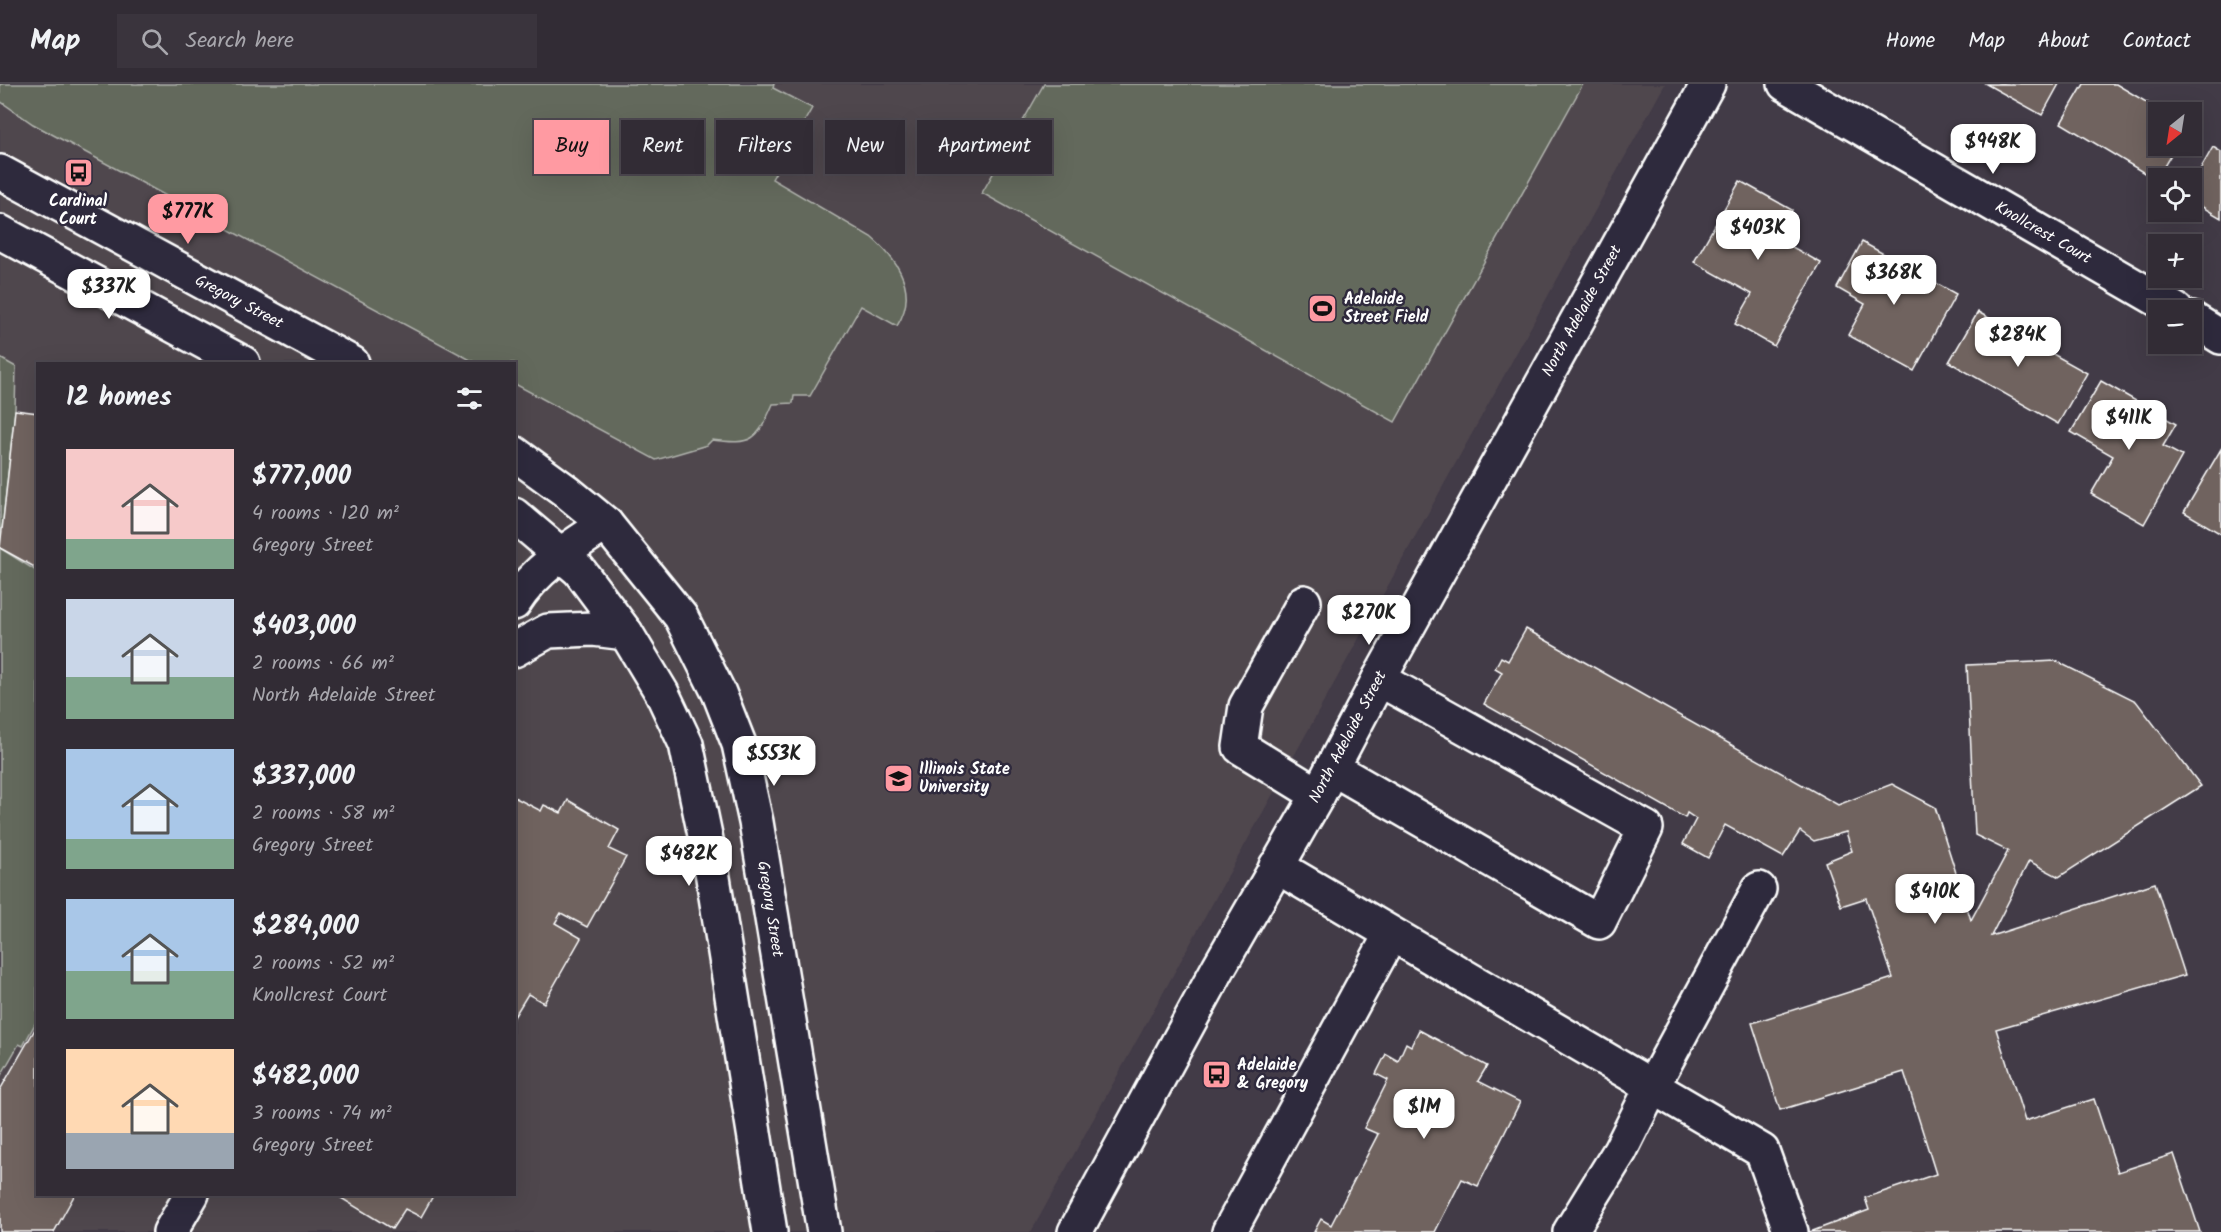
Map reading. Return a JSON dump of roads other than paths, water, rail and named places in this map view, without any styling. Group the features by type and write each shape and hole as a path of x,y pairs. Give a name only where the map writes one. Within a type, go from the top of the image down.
{"main road":[{"name":"North Adelaide Street","path":"1075,1232 1708,84"},
{"name":"Knollcrest Court","path":"1785,84 2159,300"},
{"name":"Gregory Street","path":"0,172 350,362"},
{"path":"0,232 241,362"},
{"path":"2202,325 2221,336"},
{"name":"Gregory Street","path":"516,454 606,524 681,617 707,666 739,744 756,822 824,1232"},
{"path":"516,517 579,570 626,633 662,693 686,744 710,859 770,1232"},
{"path":"516,600 524,588 560,554 606,524"},
{"path":"1304,602 1246,706 1240,747 1325,782 1599,922 1646,828 1380,679"},
{"path":"516,649 548,631 593,629 626,633"},
{"path":"1276,866 1762,1151 1791,1232"},
{"path":"1570,1232 1620,1151 1652,1087 1759,890"},
{"path":"1229,1232 1391,934"},
{"path":"170,1232 191,1196"}],"place":[{"name":"Cardinal Court","path":"78,173"},
{"name":"Adelaide Street Field","path":"1323,308"},
{"name":"Illinois State University","path":"898,778"},
{"name":"Adelaide & Gregory","path":"1216,1074"}]}
